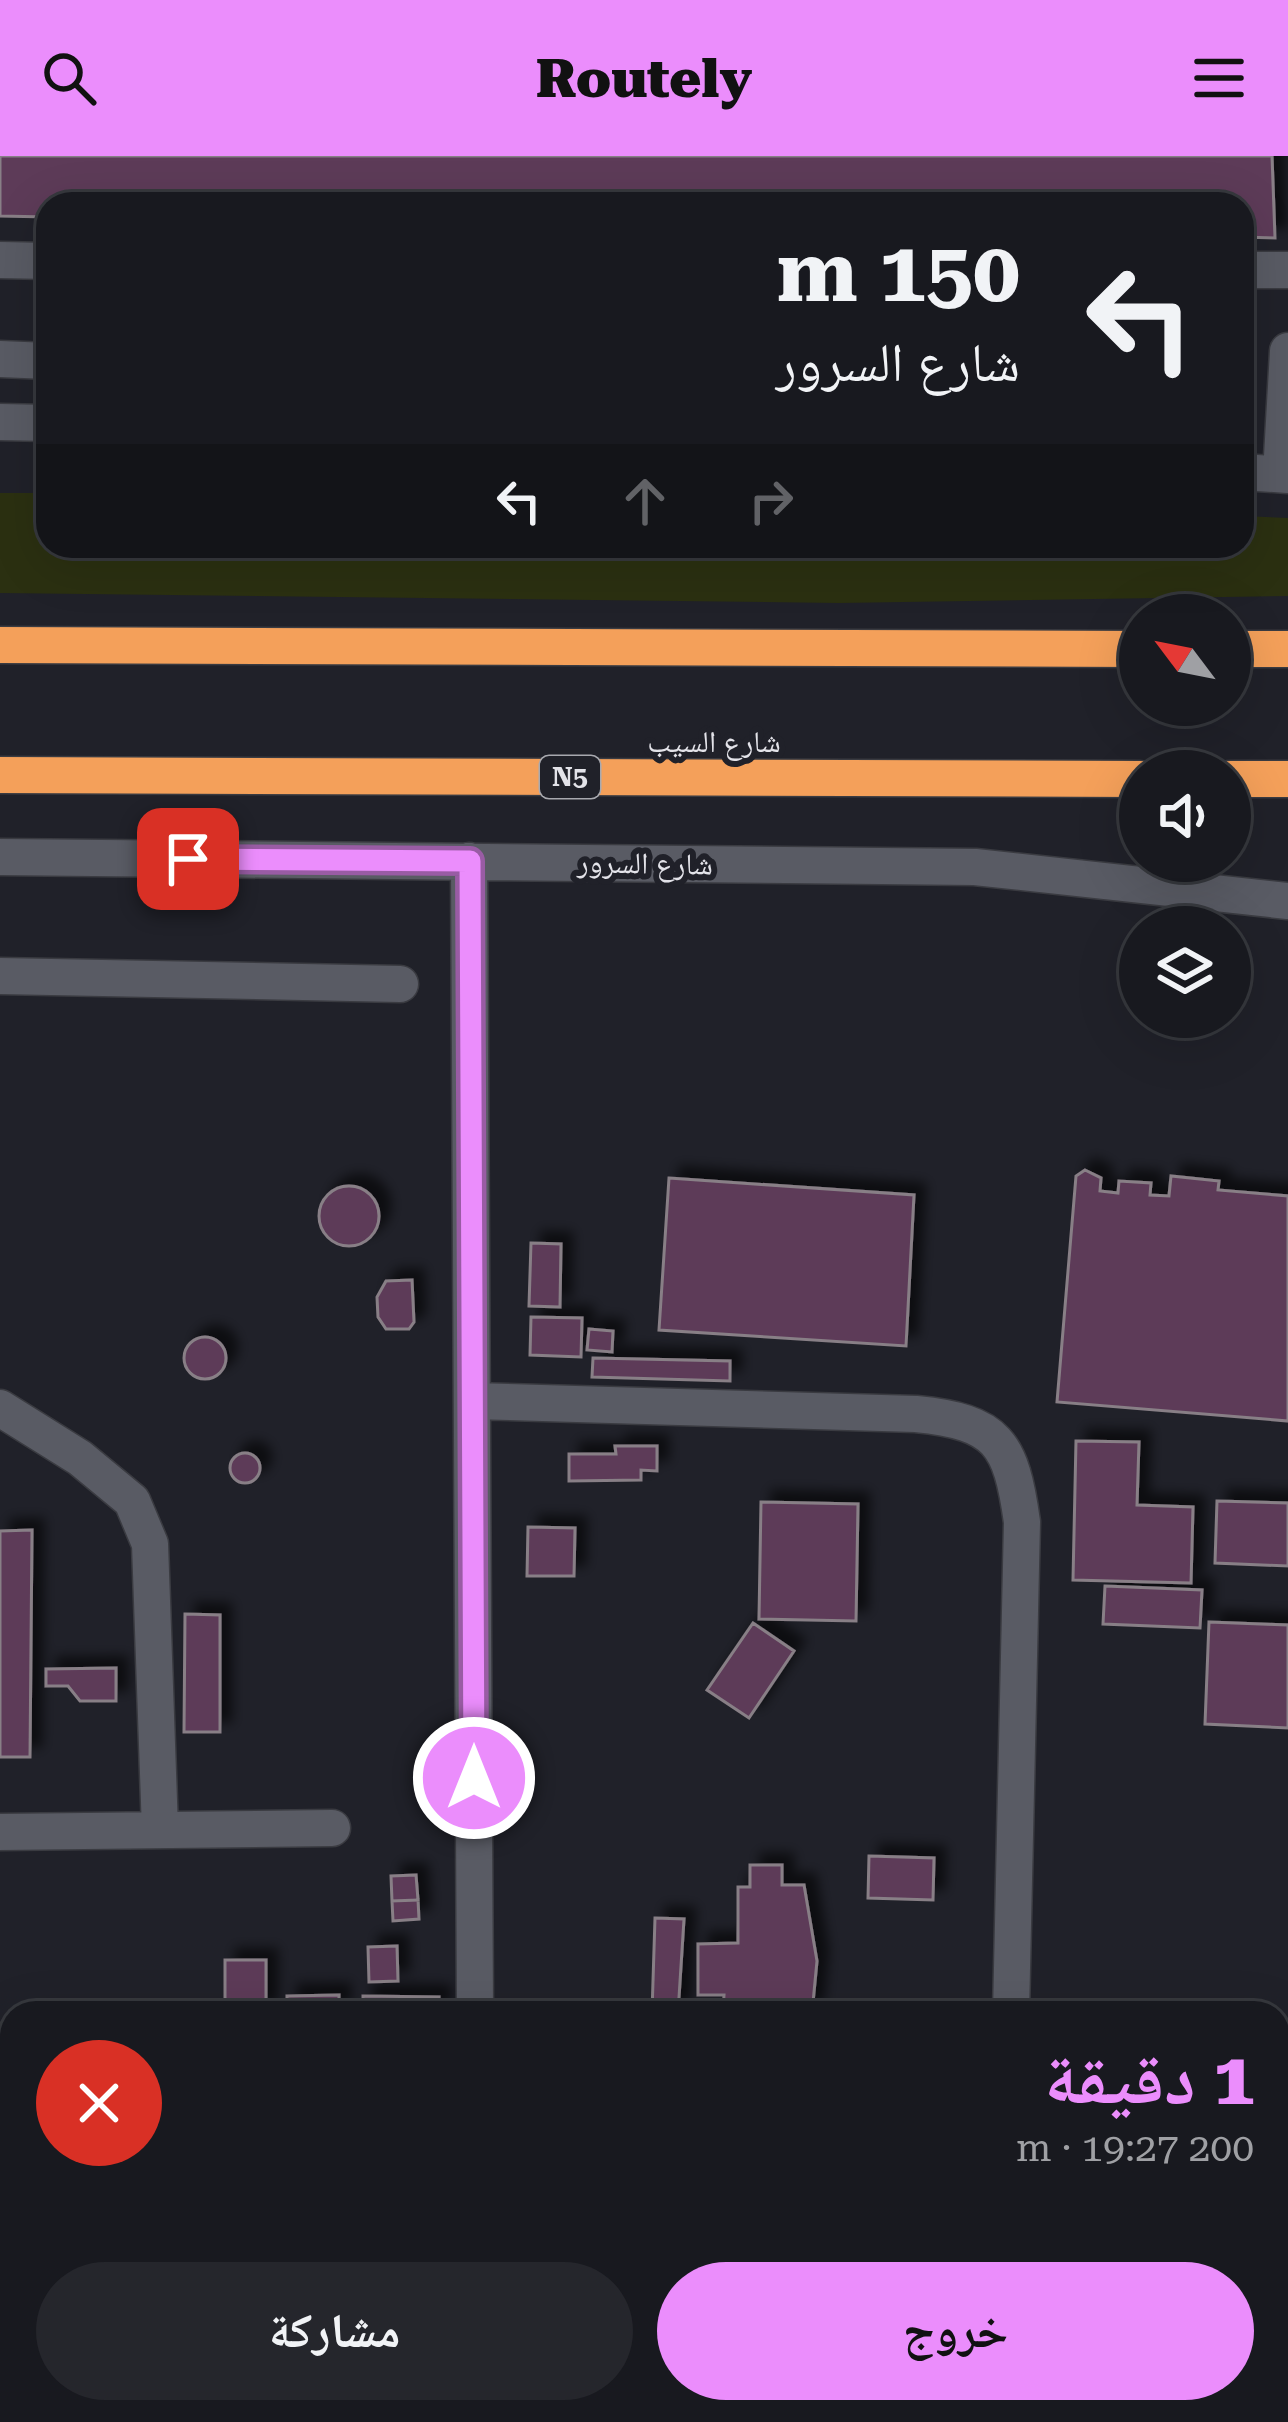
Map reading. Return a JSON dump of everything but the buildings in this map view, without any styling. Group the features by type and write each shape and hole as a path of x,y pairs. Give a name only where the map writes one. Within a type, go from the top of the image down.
{"highway":[{"path":"0,645 1119,649"},
{"path":"1251,649 1288,649"},
{"name":"شارع السيب","path":"0,775 1119,778"},
{"path":"1251,779 1288,779"}],"street":[{"path":"0,260 36,260"},
{"path":"1254,270 1288,270"},
{"path":"1254,473 1285,474 1288,351"},
{"path":"0,359 36,360"},
{"path":"0,422 36,423"},
{"name":"شارع السرور","path":"0,857 975,867 1288,901"},
{"path":"470,861 476,2001"},
{"path":"0,976 400,984"},
{"path":"472,1401 916,1414 963,1419 994,1436 1015,1469 1022,1522 1011,2001"},
{"path":"0,1408 80,1458 132,1501 150,1544 160,1830"},
{"path":"0,1832 332,1828"}],"green space":[{"path":"0,493 36,493 36,558 1254,558 1254,517 1288,518 1288,596 1119,594 1119,599 839,603 0,593"}],"route":[{"path":"188,859 470,861 474,1778"}]}
